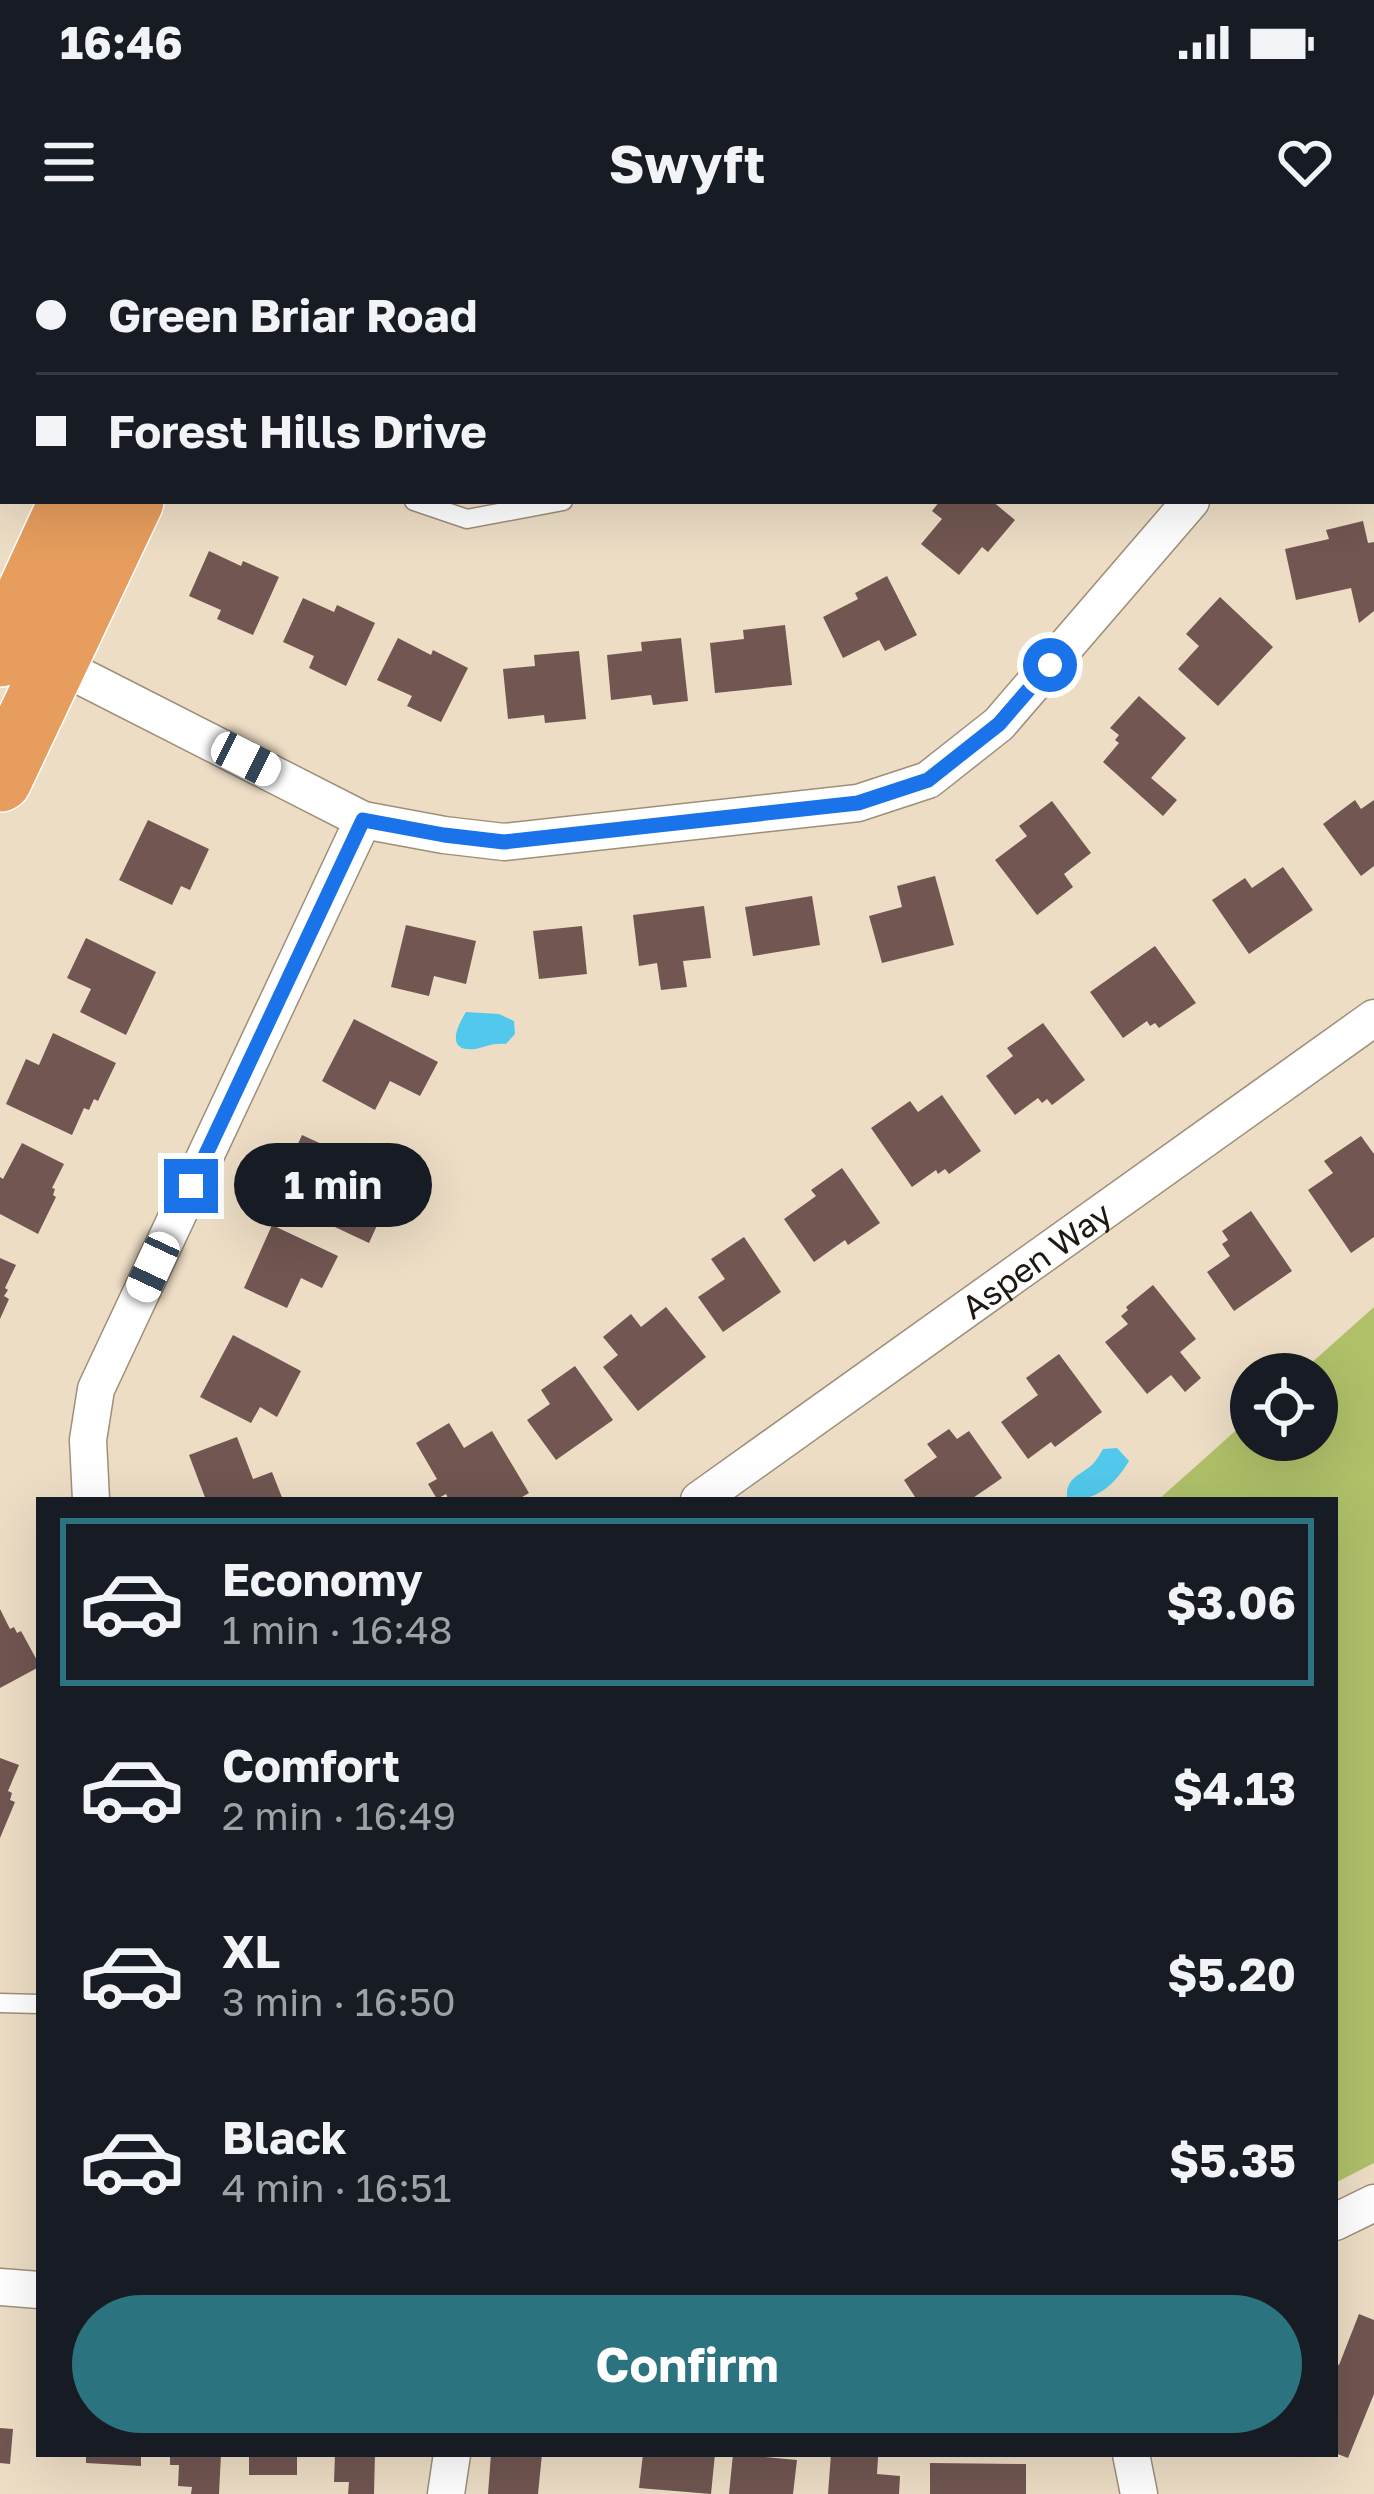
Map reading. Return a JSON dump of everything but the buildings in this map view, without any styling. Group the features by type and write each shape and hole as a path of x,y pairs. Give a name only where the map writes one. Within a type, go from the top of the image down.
{"highway":[{"path":"0,780 12,647 70,504"},
{"path":"12,647 130,504"}],"street":[{"path":"12,647 363,820 444,835 504,842 858,803 928,780 999,724 1187,504"},
{"path":"91,1497 88,1440 96,1389 363,820"},
{"name":"Aspen Way","path":"703,1497 1374,1018"},
{"path":"1338,2221 1374,2203"},
{"path":"0,2287 36,2290"},
{"path":"446,2494 452,2457"},
{"path":"1132,2457 1139,2494"}],"lane":[{"path":"423,504 467,519 547,504"},
{"path":"0,2002 36,2004"}],"green space":[{"path":"1374,1307 1374,2163 1338,2181 1338,1497 1161,1497 1230,1436 1230,1461 1338,1461 1338,1353 1323,1353"}],"water":[{"path":"466,1012 499,1014 514,1021 515,1034 506,1044 465,1049 456,1036"},
{"path":"1117,1448 1129,1461 1118,1477 1095,1495 1067,1497 1071,1481 1103,1449"}],"route":[{"path":"191,1186 363,820 504,842 858,803 928,780 999,724 1050,665"}]}
